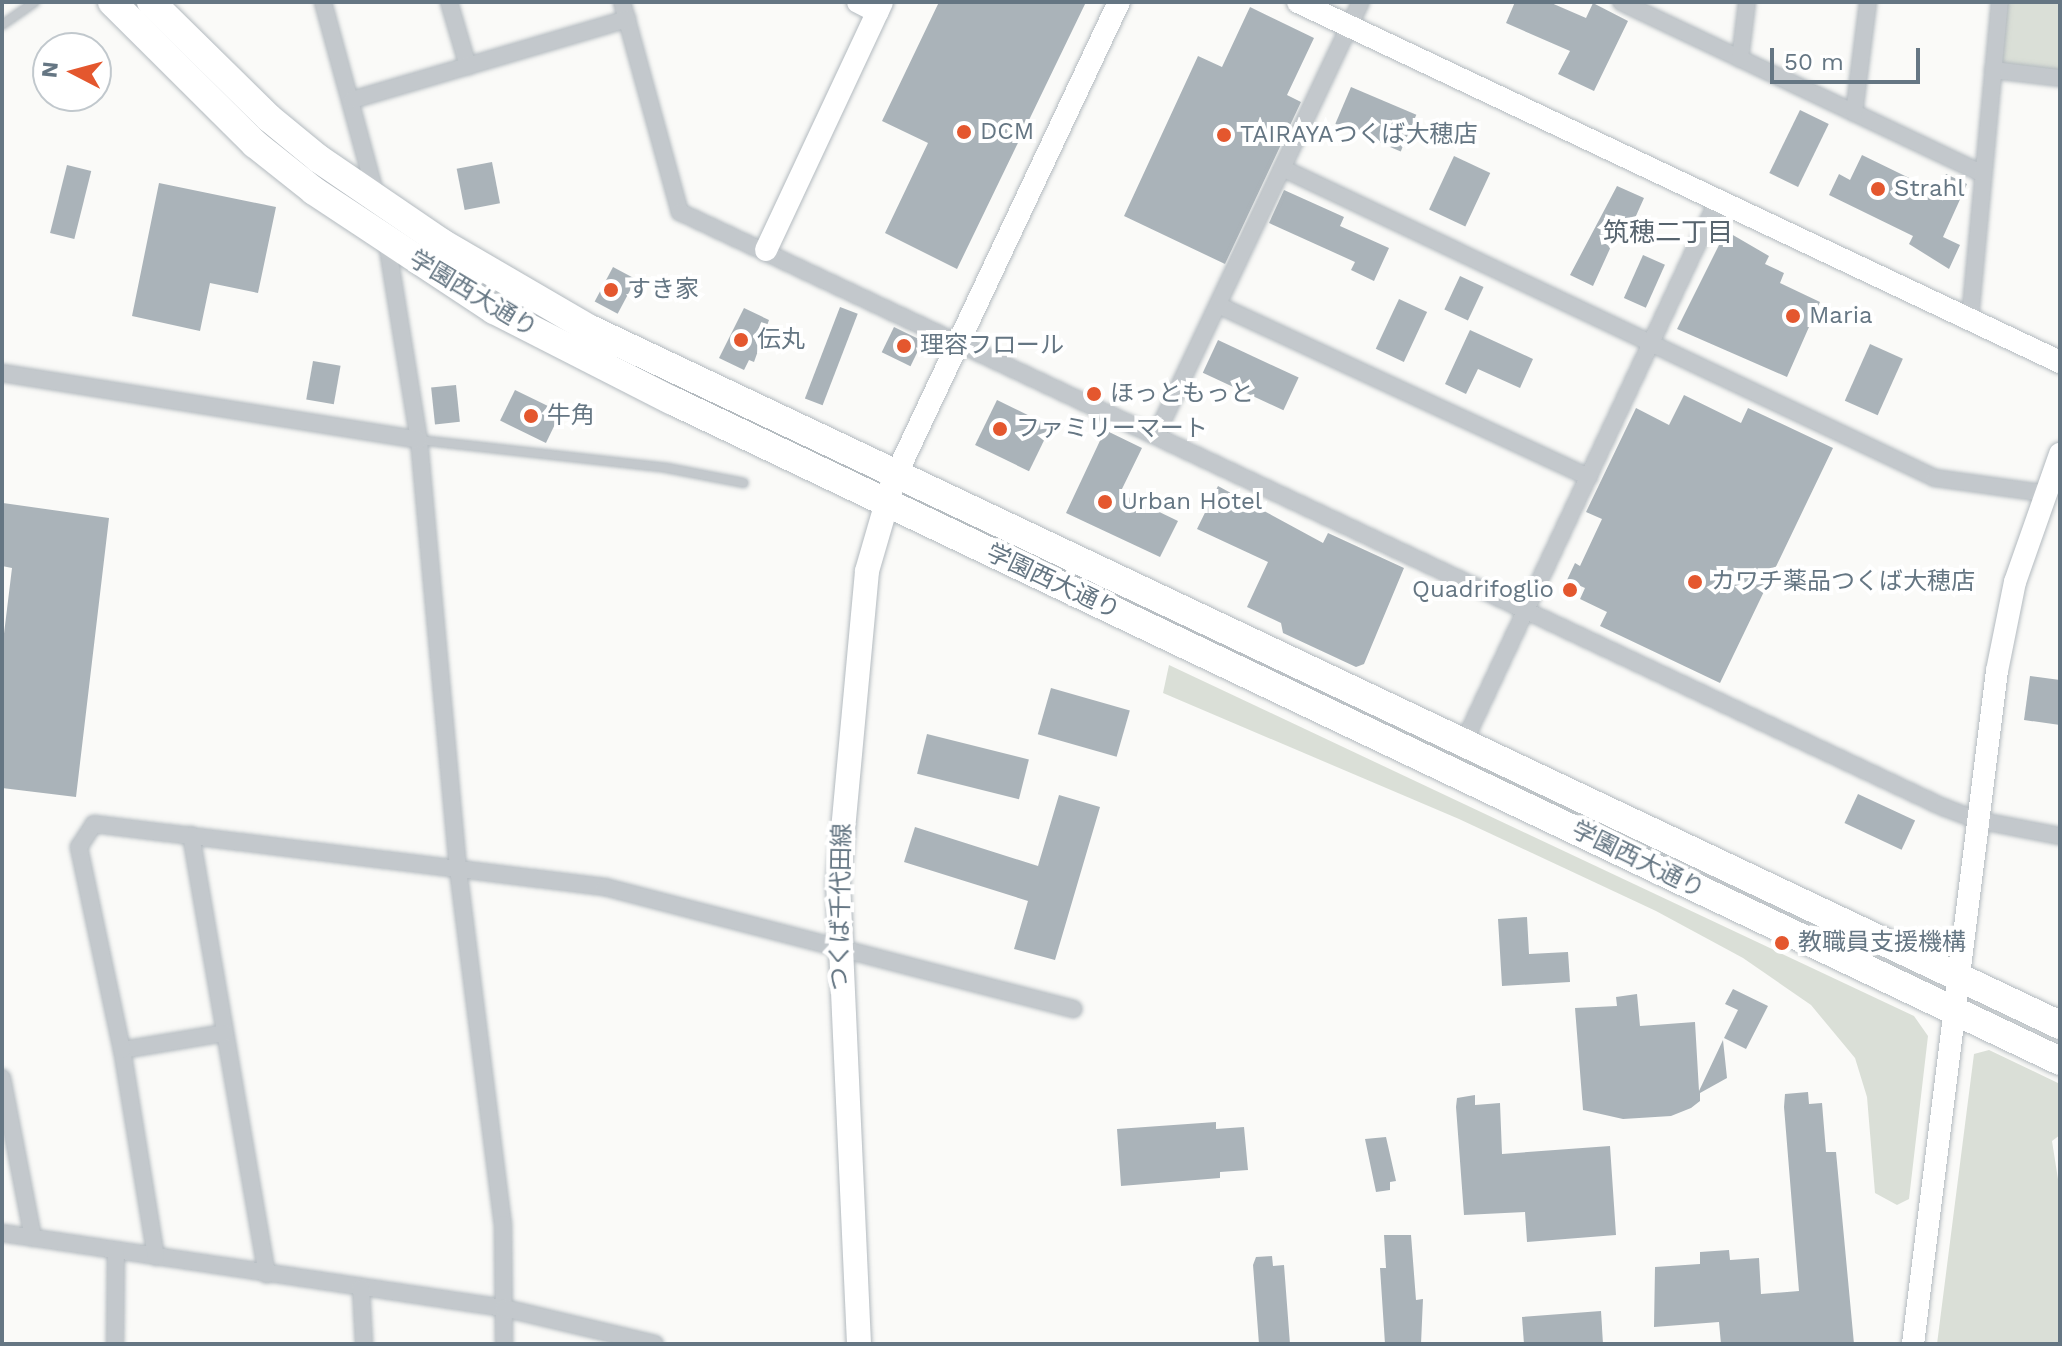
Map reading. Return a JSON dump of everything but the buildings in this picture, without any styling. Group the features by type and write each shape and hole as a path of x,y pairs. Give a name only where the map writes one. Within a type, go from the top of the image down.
{"highway":[{"name":"学園西大通り","path":"112,2 255,144 437,277 583,358 2060,1061"},
{"name":"学園西大通り","path":"151,2 269,118 378,202 588,328 2060,1025"}],"main road":[{"name":"つくば千代田線","path":"859,1344 838,946 849,724 867,571 885,502 896,475"}],"street":[{"path":"323,2 352,100 387,241 419,440 458,869 503,1224 504,1344"},
{"path":"449,2 468,66"},
{"path":"622,2 680,212 1977,820 2060,836"},
{"path":"896,475 1119,2"},
{"path":"1298,2 2060,362"},
{"path":"1156,435 1361,2"},
{"path":"1740,59 1747,2"},
{"path":"1854,113 1868,2"},
{"path":"1970,318 2000,2"},
{"path":"1630,4 1983,174"},
{"path":"766,250 873,5"},
{"path":"352,100 627,19"},
{"path":"1993,70 2060,78"},
{"path":"1282,168 1935,478 2043,493"},
{"path":"1463,744 1718,200"},
{"path":"1218,305 1589,477"},
{"path":"2,373 419,440"},
{"path":"1913,1344 1999,659 2043,493 2060,454"},
{"path":"156,1257 122,1050 79,847 94,824 605,887 1073,1009"},
{"path":"191,835 267,1274"},
{"path":"122,1050 225,1033"},
{"path":"2,1078 33,1238"},
{"path":"2,1233 504,1308 655,1344"},
{"path":"115,1344 116,1251"},
{"path":"361,1288 364,1344"}],"lane":[{"path":"2,25 35,2"},
{"path":"419,440 667,468 744,483"}],"shaded area":[{"path":"2007,2 2060,2 2060,85 2000,77"},
{"path":"1169,665 1914,1016 1928,1036 1909,1199 1897,1205 1875,1193 1867,1097 1855,1058 1811,1005 1743,958 1656,911 1459,819 1163,693"},
{"path":"1989,1050 2060,1084 2060,1135 2052,1141 2060,1192 2060,1344 1937,1344 1974,1054"}],"place":[{"name":"DCM","path":"964,132"},
{"name":"TAIRAYAつくば大穂店","path":"1224,135"},
{"name":"Strahl","path":"1878,189"},
{"name":"すき家","path":"611,290"},
{"name":"Maria","path":"1793,316"},
{"name":"伝丸","path":"741,340"},
{"name":"理容フロール","path":"904,346"},
{"name":"ほっともっと","path":"1094,394"},
{"name":"牛角","path":"531,416"},
{"name":"ファミリーマート","path":"1000,429"},
{"name":"Urban Hotel","path":"1105,502"},
{"name":"カワチ薬品つくば大穂店","path":"1695,582"},
{"name":"Quadrifoglio","path":"1570,590"},
{"name":"教職員支援機構","path":"1782,943"}],"district":[{"name":"筑穂二丁目","path":"1668,233"}]}
